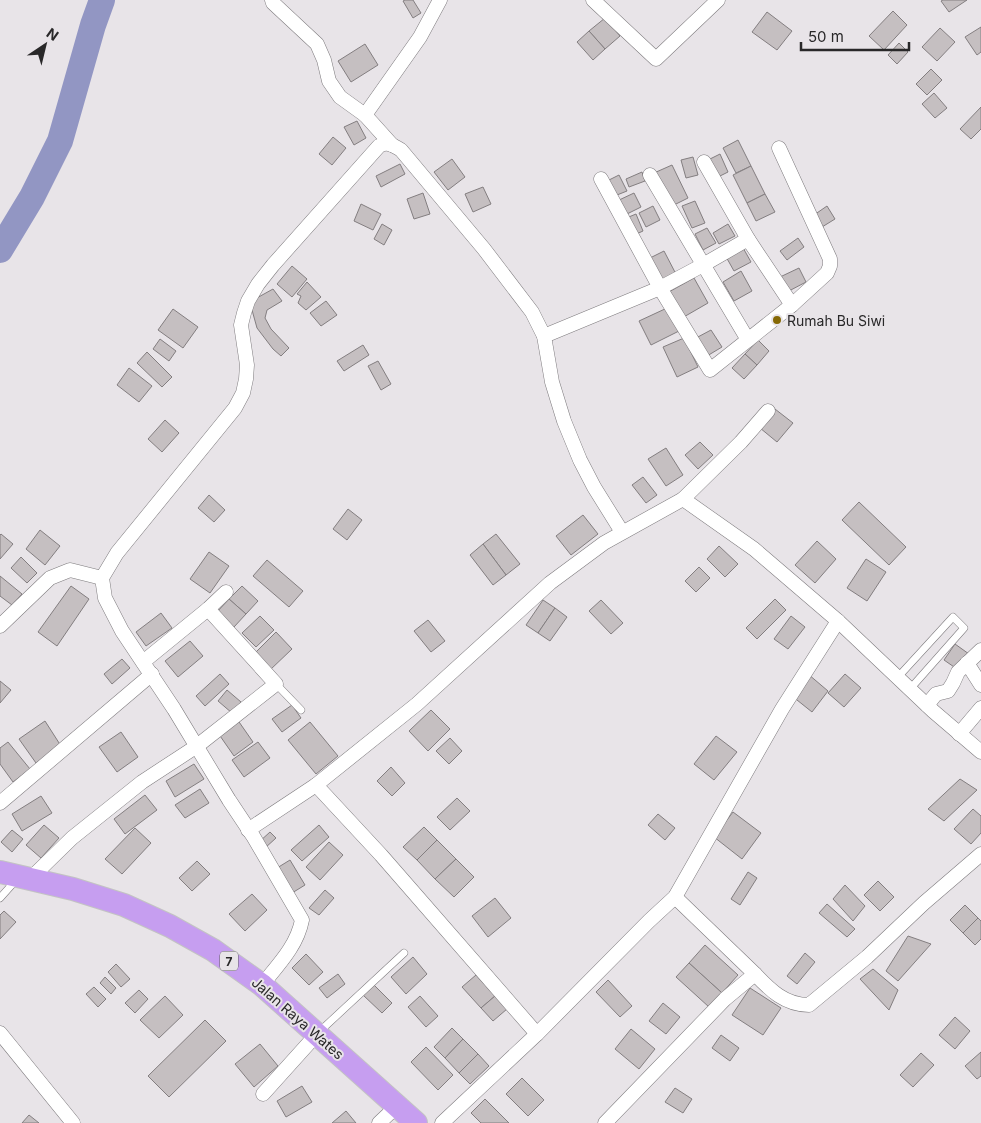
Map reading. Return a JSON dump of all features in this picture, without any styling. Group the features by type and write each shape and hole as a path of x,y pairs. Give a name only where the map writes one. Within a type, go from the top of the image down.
{"highway":[{"name":"Jalan Raya Wates","path":"16,876 73,889 124,905 170,926 213,950 262,985 416,1123"}],"street":[{"path":"272,0 317,44 324,60 329,81 340,97 365,115 392,145"},
{"path":"365,115 420,37 440,0"},
{"path":"593,0 656,59 718,0"},
{"path":"262,985 300,934 302,920 197,746 152,674 122,631 105,598 102,578 117,553 235,408 246,379 247,364 242,326 244,313 258,284 379,146 384,143 401,150 484,249 532,312 544,336 552,382 564,421 580,460 594,487 622,532"},
{"path":"601,179 660,288 710,370 792,305 827,273 830,266 830,259 779,148"},
{"path":"704,162 748,239 792,305"},
{"path":"650,175 748,340"},
{"path":"544,336 660,288 748,239"},
{"path":"248,830 316,785 417,704 550,583 604,543 683,499 740,442 768,410"},
{"path":"683,499 754,549 838,621 926,705 981,752"},
{"path":"0,626 50,578 70,570 102,578"},
{"path":"143,662 226,592"},
{"path":"16,876 72,838 142,782 197,746 276,684 208,608"},
{"path":"442,1123 537,1034 674,897 782,709 838,621"},
{"path":"926,705 936,694 951,688 958,672 981,650"},
{"path":"967,663 981,685"},
{"path":"0,803 152,674"},
{"path":"959,734 981,708"},
{"path":"316,785 381,855 537,1034"},
{"path":"674,897 779,996 793,1004 809,1005 867,957 981,854"},
{"path":"605,1123 724,999 755,974"},
{"path":"0,1033 73,1123"},
{"path":"263,1094 317,1034"},
{"path":"379,1123 397,1106"}],"lane":[{"path":"898,677 953,617 964,628 910,689"},
{"path":"276,684 300,710"},
{"path":"0,898 16,876"},
{"path":"317,1034 404,953"}],"building":[{"path":"413,0 421,13 413,18 403,1"},
{"path":"967,0 949,12 941,1"},
{"path":"893,11 907,25 884,50 869,36"},
{"path":"767,12 792,31 777,50 752,32"},
{"path":"605,18 620,36 605,49 589,31"},
{"path":"981,27 981,52 977,55 965,37"},
{"path":"940,28 955,42 937,61 922,47"},
{"path":"589,31 605,49 593,60 577,42"},
{"path":"899,43 908,52 897,64 888,55"},
{"path":"365,44 378,65 351,82 338,61"},
{"path":"931,69 942,80 927,95 916,84"},
{"path":"934,93 947,108 935,118 922,104"},
{"path":"981,107 981,129 971,139 960,129"},
{"path":"357,121 366,138 354,145 344,127"},
{"path":"333,137 346,148 332,165 319,154"},
{"path":"738,140 751,166 736,173 723,148"},
{"path":"720,154 728,172 718,177 710,159"},
{"path":"693,157 698,175 686,178 681,160"},
{"path":"452,159 465,177 448,190 434,172"},
{"path":"400,164 405,174 381,187 376,176"},
{"path":"672,165 688,198 670,207 654,173"},
{"path":"751,166 765,194 747,203 733,175"},
{"path":"642,172 645,181 629,187 626,179"},
{"path":"619,175 627,191 612,197 605,182"},
{"path":"483,187 491,204 473,212 465,194"},
{"path":"423,193 430,214 414,219 407,199"},
{"path":"634,193 641,207 625,215 617,201"},
{"path":"765,194 775,212 756,221 747,203"},
{"path":"695,201 705,223 692,228 682,206"},
{"path":"361,204 381,214 373,230 354,221"},
{"path":"653,206 660,220 646,227 639,213"},
{"path":"827,206 835,219 822,227 814,215"},
{"path":"636,214 643,231 632,236 624,219"},
{"path":"382,224 392,230 384,245 374,239"},
{"path":"728,224 735,236 719,244 713,233"},
{"path":"707,228 716,243 703,250 695,234"},
{"path":"798,238 804,247 787,260 780,251"},
{"path":"742,246 751,262 734,271 725,255"},
{"path":"664,251 677,276 659,285 646,260"},
{"path":"292,266 307,279 292,297 277,284"},
{"path":"799,268 806,282 787,292 780,277"},
{"path":"741,271 752,291 734,301 723,282"},
{"path":"694,278 708,303 682,318 667,293"},
{"path":"307,282 321,297 306,310 298,303 301,296 297,294"},
{"path":"273,289 282,301 267,310 265,318 271,329 289,348 281,356 273,349 257,328 252,310 255,299"},
{"path":"326,301 337,315 321,326 310,313"},
{"path":"667,308 679,331 651,345 639,321"},
{"path":"173,309 198,327 183,348 158,330"},
{"path":"711,330 722,347 707,356 696,338"},
{"path":"684,338 698,367 677,377 663,347"},
{"path":"160,339 176,351 169,361 153,349"},
{"path":"758,340 769,351 757,365 745,354"},
{"path":"363,345 369,355 344,371 337,361"},
{"path":"147,352 172,377 162,387 137,363"},
{"path":"745,354 757,365 744,379 732,368"},
{"path":"378,361 391,384 381,390 368,366"},
{"path":"129,368 152,386 139,402 117,385"},
{"path":"775,409 793,423 777,442 760,428"},
{"path":"165,420 179,433 162,452 148,439"},
{"path":"700,442 713,455 698,469 685,455"},
{"path":"666,448 683,475 666,486 648,459"},
{"path":"643,477 657,495 646,503 632,485"},
{"path":"209,495 225,510 214,522 198,508"},
{"path":"859,502 906,547 889,565 842,520"},
{"path":"348,509 362,520 347,540 333,529"},
{"path":"583,515 598,534 571,555 556,536"},
{"path":"40,530 60,546 45,565 26,549"},
{"path":"496,534 520,564 506,575 483,544"},
{"path":"0,535 13,544 0,559"},
{"path":"817,541 836,559 815,583 795,565"},
{"path":"483,544 506,575 493,585 470,555"},
{"path":"719,546 738,564 725,577 707,559"},
{"path":"209,552 229,566 210,593 190,579"},
{"path":"21,557 37,573 27,583 11,568"},
{"path":"866,559 886,572 867,601 847,588"},
{"path":"267,560 303,591 289,607 253,576"},
{"path":"699,567 710,578 696,592 685,581"},
{"path":"0,576 22,594 12,605 0,596"},
{"path":"71,586 89,599 57,646 38,632"},
{"path":"242,586 258,601 246,614 229,599"},
{"path":"229,599 246,614 234,627 217,612"},
{"path":"775,599 786,610 757,639 746,628"},
{"path":"543,600 555,608 538,633 526,625"},
{"path":"601,600 623,623 611,634 589,611"},
{"path":"555,608 567,617 550,641 538,633"},
{"path":"161,613 172,628 146,646 136,632"},
{"path":"260,616 274,630 256,647 242,633"},
{"path":"791,616 805,627 788,649 774,639"},
{"path":"428,620 445,641 431,652 414,631"},
{"path":"276,632 292,649 270,670 254,654"},
{"path":"190,641 203,656 178,677 165,661"},
{"path":"955,644 969,654 957,669 944,660"},
{"path":"122,659 130,668 112,684 104,674"},
{"path":"220,674 229,684 205,706 196,696"},
{"path":"808,674 828,691 812,712 792,696"},
{"path":"845,674 861,688 844,707 828,693"},
{"path":"0,681 11,690 0,703"},
{"path":"227,690 241,702 232,713 218,701"},
{"path":"292,705 301,718 282,732 272,719"},
{"path":"431,710 450,729 428,751 409,731"},
{"path":"237,719 253,742 234,756 218,733"},
{"path":"45,721 61,746 36,763 19,739"},
{"path":"310,722 338,756 316,774 288,740"},
{"path":"121,732 138,757 117,772 99,747"},
{"path":"716,736 737,752 714,780 694,764"},
{"path":"450,738 462,751 449,764 436,751"},
{"path":"8,742 30,769 13,782 0,764 0,748"},
{"path":"258,742 270,758 244,777 232,760"},
{"path":"194,764 204,779 175,797 166,781"},
{"path":"391,767 405,783 392,796 377,781"},
{"path":"960,779 977,790 944,821 928,809"},
{"path":"200,789 209,803 185,818 175,805"},
{"path":"145,795 157,810 125,834 114,819"},
{"path":"41,796 52,813 22,831 12,814"},
{"path":"457,798 470,811 450,830 437,817"},
{"path":"973,809 981,816 981,833 971,844 954,829"},
{"path":"733,812 761,833 742,859 714,837"},
{"path":"658,814 675,828 665,840 648,825"},
{"path":"44,825 59,838 41,858 26,845"},
{"path":"319,825 329,837 302,861 291,850"},
{"path":"424,827 437,840 417,860 403,847"},
{"path":"135,828 151,843 122,874 105,859"},
{"path":"12,830 23,839 12,852 1,842"},
{"path":"270,832 276,838 265,848 259,842"},
{"path":"437,840 456,859 435,879 417,860"},
{"path":"329,842 343,855 320,880 306,867"},
{"path":"456,859 474,877 454,897 435,879"},
{"path":"290,860 305,885 292,893 277,868"},
{"path":"197,861 210,874 192,891 179,878"},
{"path":"748,872 757,878 740,905 731,899"},
{"path":"878,881 894,897 880,911 864,895"},
{"path":"845,885 865,906 853,921 833,899"},
{"path":"325,890 334,898 319,915 309,908"},
{"path":"252,894 267,910 245,931 229,914"},
{"path":"495,898 511,918 488,937 472,916"},
{"path":"827,904 855,929 847,937 819,913"},
{"path":"965,905 978,918 963,933 950,920"},
{"path":"4,911 16,922 0,939 0,915"},
{"path":"978,918 981,921 981,939 975,945 963,933"},
{"path":"908,936 931,944 898,981 886,971"},
{"path":"705,945 738,975 722,993 689,963"},
{"path":"805,953 815,962 797,984 787,976"},
{"path":"306,954 323,972 309,985 292,968"},
{"path":"413,957 427,974 406,994 391,977"},
{"path":"689,963 722,993 709,1007 676,977"},
{"path":"116,964 130,979 121,987 108,972"},
{"path":"873,969 898,990 889,1010 860,979"},
{"path":"338,974 345,984 327,998 319,988"},
{"path":"476,975 495,996 481,1008 462,987"},
{"path":"105,977 116,988 111,994 100,983"},
{"path":"608,980 632,1006 620,1017 596,992"},
{"path":"374,985 392,1003 382,1013 363,995"},
{"path":"94,987 106,999 98,1007 86,994"},
{"path":"750,988 781,1008 763,1035 732,1015"},
{"path":"139,990 148,999 135,1013 125,1003"},
{"path":"165,996 183,1015 159,1038 140,1020"},
{"path":"420,996 438,1016 426,1027 408,1007"},
{"path":"495,996 507,1009 493,1021 481,1008"},
{"path":"663,1003 680,1017 666,1034 649,1021"},
{"path":"955,1017 970,1031 955,1049 939,1035"},
{"path":"205,1020 226,1041 169,1097 148,1076"},
{"path":"452,1028 463,1039 445,1058 434,1047"},
{"path":"631,1029 655,1049 639,1069 615,1049"},
{"path":"721,1035 739,1048 730,1061 712,1048"},
{"path":"463,1039 478,1054 459,1073 445,1058"},
{"path":"260,1044 278,1066 254,1087 235,1064"},
{"path":"426,1047 453,1075 438,1090 411,1062"},
{"path":"981,1052 981,1076 977,1079 965,1066"},
{"path":"921,1053 934,1065 913,1087 900,1075"},
{"path":"478,1054 489,1066 470,1084 459,1073"},
{"path":"522,1078 544,1100 528,1116 506,1094"},
{"path":"302,1086 312,1102 286,1117 277,1101"},
{"path":"675,1088 692,1099 683,1113 665,1102"},
{"path":"485,1099 509,1123 481,1123 471,1113"},
{"path":"346,1111 356,1123 332,1123"},
{"path":"29,1115 39,1123 22,1123"}],"waterway":[{"path":"0,250 32,197 60,141 102,0"}],"place":[{"name":"Rumah Bu Siwi","path":"777,320"}]}
